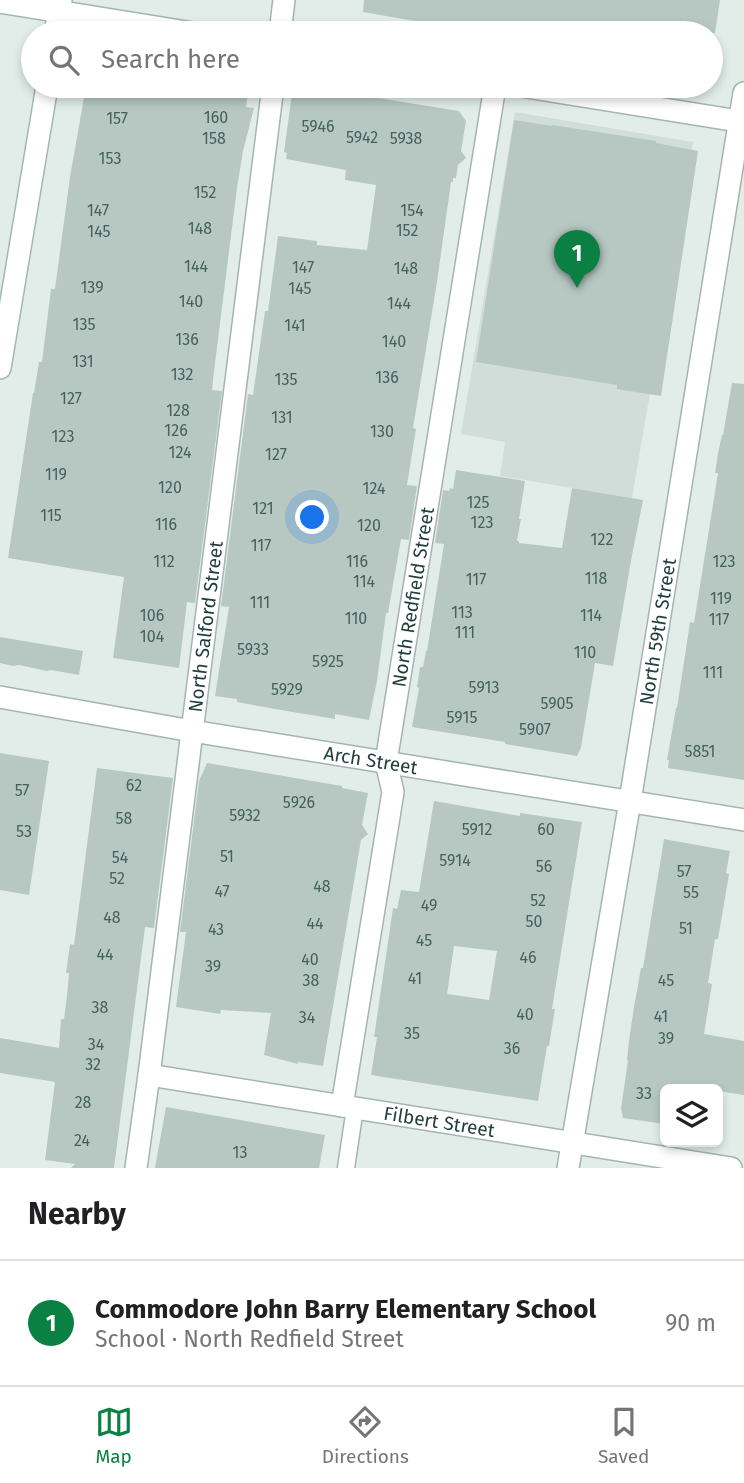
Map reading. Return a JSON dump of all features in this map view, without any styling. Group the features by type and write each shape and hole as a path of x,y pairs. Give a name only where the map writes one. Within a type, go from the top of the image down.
{"street":[{"path":"281,21 284,0"},
{"path":"0,2 60,6 134,21"},
{"name":"North 59th Street","path":"568,1168 742,121 744,93"},
{"path":"0,368 45,98"},
{"name":"North Salford Street","path":"136,1168 271,98"},
{"name":"North Redfield Street","path":"349,1107 393,792 386,762 493,98"},
{"path":"596,98 742,121"},
{"name":"Arch Street","path":"0,697 192,731 744,820"},
{"name":"Filbert Street","path":"149,1074 731,1168"}],"lane":[{"path":"346,1168 349,1107"}],"shaded area":[{"path":"515,112 693,142 632,498 500,476 505,442 461,434"}],"building":[{"path":"364,0 720,0 717,21 415,21 363,12"},
{"path":"84,98 247,98 246,107 254,108 237,188 214,371 212,390 222,391 195,603 187,602 179,668 113,658 124,577 8,558 33,393 39,362 42,362 51,289 55,289"},
{"path":"291,98 378,98 459,111 466,121 461,151 466,158 458,165 456,178 451,182 413,428 416,429 407,485 417,486 409,540 401,539 369,720 335,714 335,719 215,696 229,607 221,606 248,394 253,395 278,236 317,241 317,245 367,250 376,185 345,180 346,170 286,159 287,153 284,152"},
{"path":"514,120 656,141 698,151 661,396 617,389 617,385 476,362"},
{"path":"732,383 744,384 744,780 668,768 667,760 690,622 694,623 718,473 715,473 718,453"},
{"path":"456,470 525,481 519,519 519,543 562,548 572,488 643,500 613,666 595,663 581,747 577,756 412,727 420,667 423,667 427,651 444,544 435,543 443,490 453,489"},
{"path":"0,637 83,651 79,675 0,663"},
{"path":"0,753 49,761 29,895 0,890"},
{"path":"207,763 342,786 368,793 362,825 368,834 361,840 323,1066 298,1064 264,1055 271,1013 221,1010 220,1014 176,1007 186,932 180,932 199,781"},
{"path":"97,768 173,778 154,928 145,927 114,1168 71,1168 75,1164 45,1160 55,1082 0,1073 0,1038 59,1048 61,1019 64,1019 67,995 69,973 66,973 70,944 74,945"},
{"path":"434,801 520,816 520,813 582,822 552,1009 555,1009 538,1101 371,1075 393,908 397,909 401,890 419,892","holes":["454,946 497,951 489,1000 447,994"]},
{"path":"664,839 730,851 726,873 729,874 708,983 712,984 704,1034 744,1041 744,1095 723,1092 723,1084 660,1084 660,1123 623,1118 621,1109 629,1041"},
{"path":"166,1107 325,1135 319,1168 155,1168"}],"place":[{"name":"Commodore John Barry Elementary School","path":"577,288"}]}
